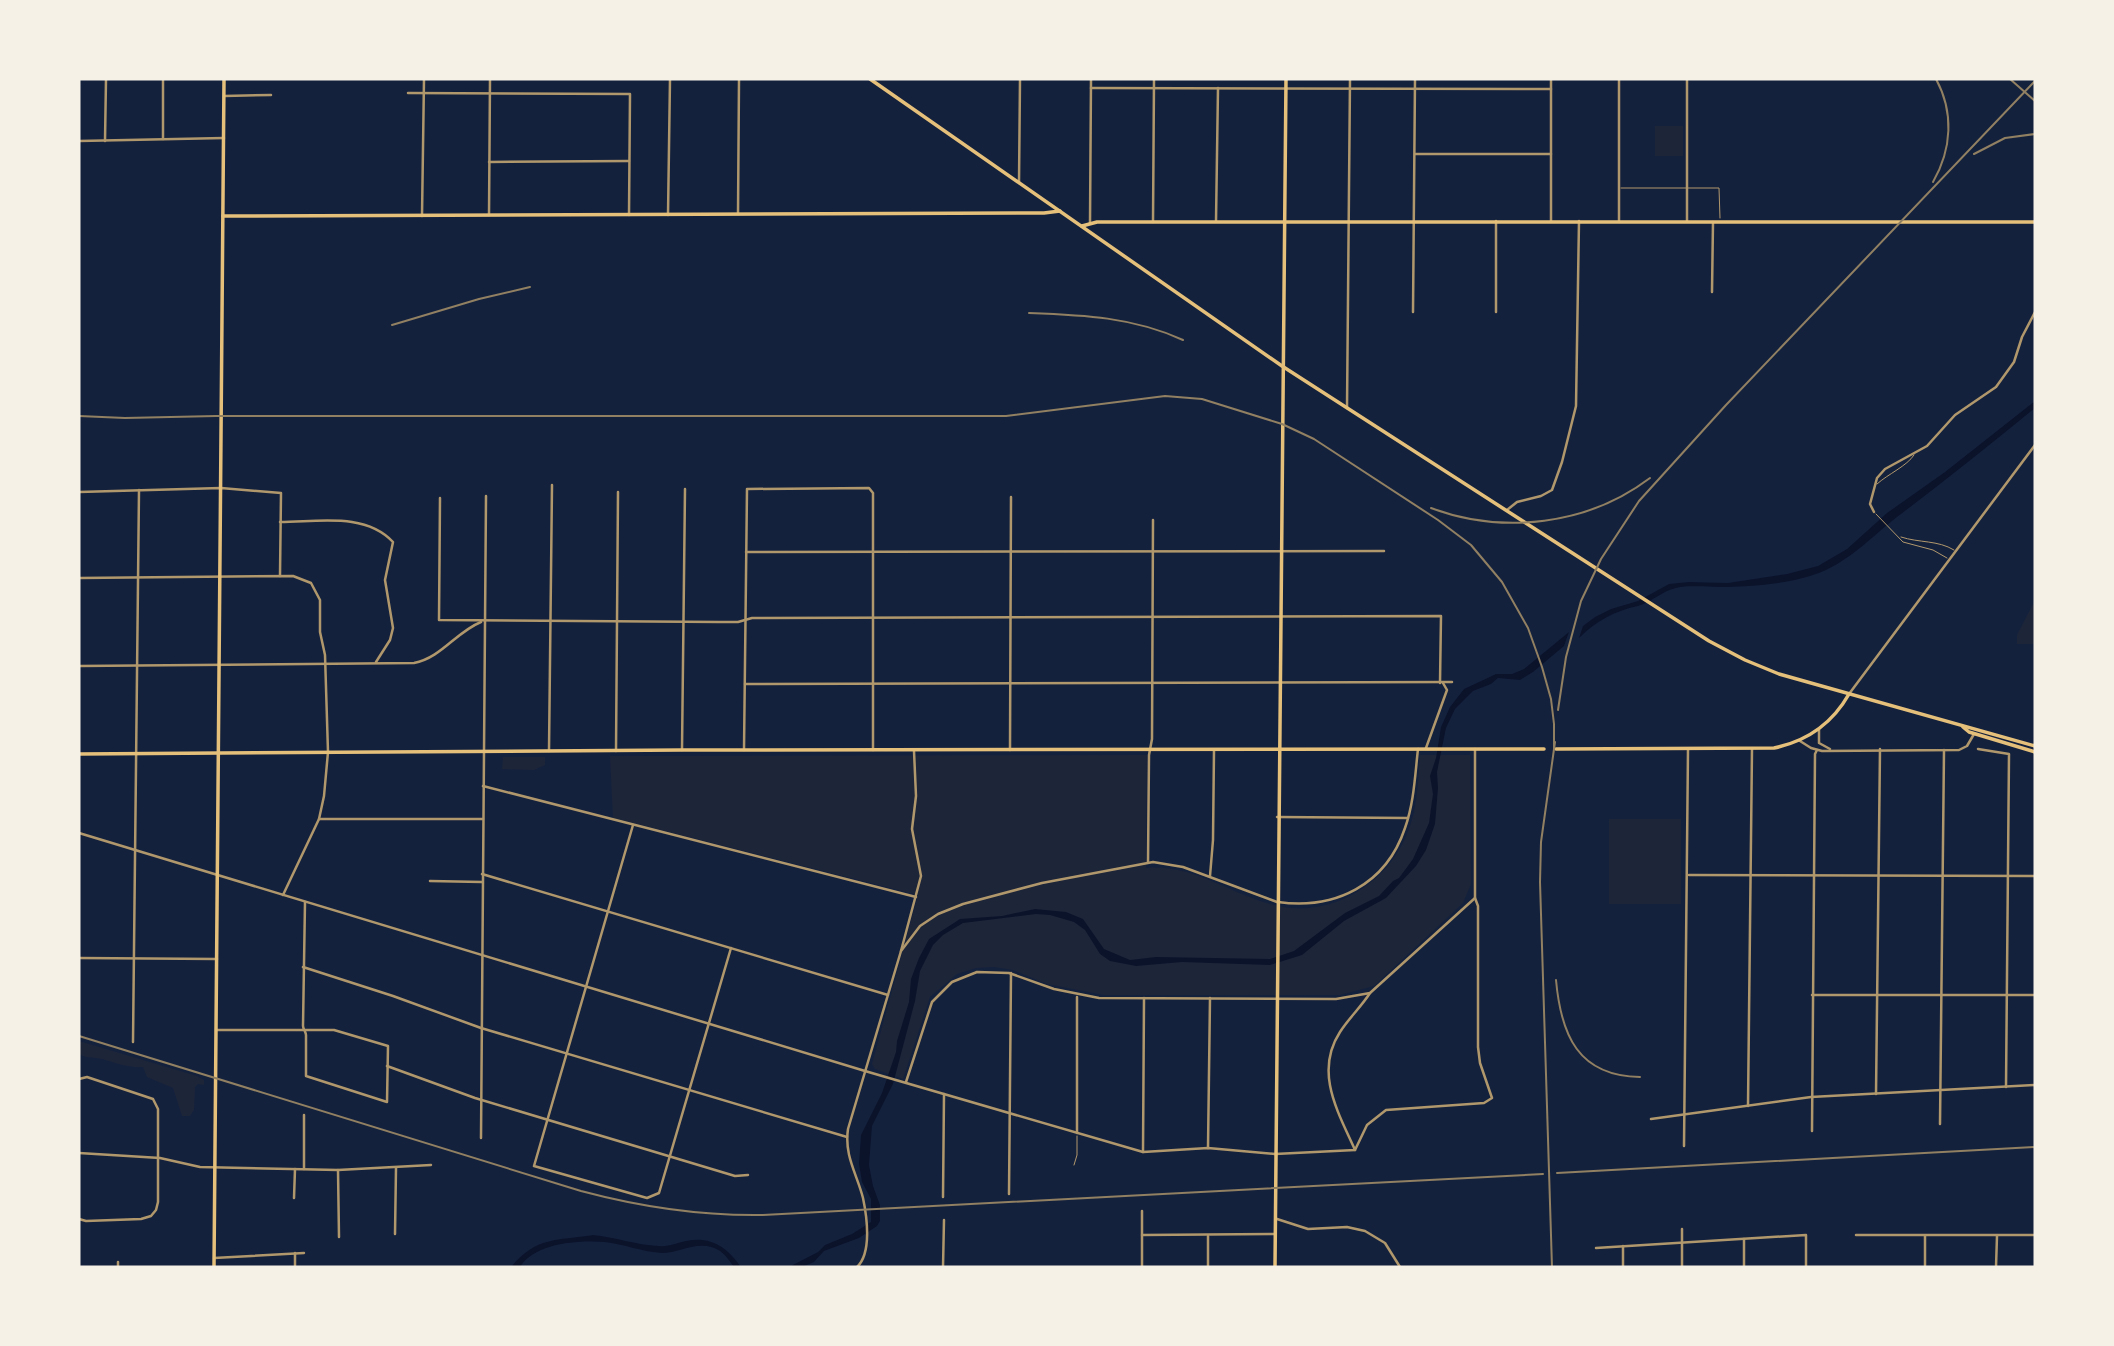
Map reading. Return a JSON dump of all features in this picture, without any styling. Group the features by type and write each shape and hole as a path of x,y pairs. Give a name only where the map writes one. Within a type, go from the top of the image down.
{"main road":[{"path":"214,1267 224,79"},
{"path":"870,79 1282,366 1709,641 1779,674 1963,727 1974,734 2035,752"},
{"path":"1275,1267 1277,817 1286,79"},
{"path":"223,216 1060,211"},
{"path":"1082,226 1090,223 1216,221 2035,222"},
{"path":"1556,749 1774,748 1800,741 1819,730 1835,715 1849,695"},
{"path":"1963,727 1970,726 2035,746"},
{"path":"79,754 328,751 1544,749"}],"street":[{"path":"105,141 106,79"},
{"path":"163,79 163,139"},
{"path":"422,216 424,79"},
{"path":"489,215 490,79"},
{"path":"668,215 670,79"},
{"path":"738,214 739,79"},
{"path":"1019,183 1020,79"},
{"path":"1090,223 1091,79"},
{"path":"1153,222 1154,79"},
{"path":"1347,408 1350,79"},
{"path":"1413,312 1415,79"},
{"path":"1550,221 1551,79"},
{"path":"1619,79 1619,221"},
{"path":"1687,79 1687,221"},
{"path":"1091,88 1551,89"},
{"path":"1216,221 1218,88"},
{"path":"408,93 630,94 629,215"},
{"path":"224,96 271,95"},
{"path":"79,141 224,138"},
{"path":"1415,154 1551,154"},
{"path":"489,162 629,162"},
{"path":"1496,221 1496,312"},
{"path":"1507,510 1517,502 1541,496 1552,490 1566,447 1576,406 1579,221"},
{"path":"1712,292 1713,221"},
{"path":"1874,512 1870,504 1877,478 1885,469 1914,454 1938,437 1955,415 2003,379 2014,362 2022,337 2035,312"},
{"path":"1849,695 2035,445"},
{"path":"549,751 552,485"},
{"path":"744,750 747,489 825,487 869,488 872,491 875,508 873,750"},
{"path":"79,492 221,488 281,493 280,576"},
{"path":"682,750 685,489"},
{"path":"133,1042 139,490"},
{"path":"616,751 618,492"},
{"path":"481,1138 486,496"},
{"path":"1010,750 1011,497"},
{"path":"440,498 439,620 722,622 745,619 874,618 1441,617 1440,683"},
{"path":"1148,862 1153,520"},
{"path":"281,522 359,522 387,537 393,544 385,580 393,628 390,640 376,663"},
{"path":"746,552 1384,551"},
{"path":"79,578 221,575 300,577 311,583 318,592 326,663 328,751 324,796 319,819 283,895"},
{"path":"79,666 413,663 438,653 464,631 484,621"},
{"path":"745,684 1452,682"},
{"path":"1428,749 1447,689 1446,685 1440,683"},
{"path":"1819,730 1819,743 1830,749"},
{"path":"1800,741 1817,750 1944,750 1965,748 1974,734"},
{"path":"1210,876 1214,749"},
{"path":"901,951 928,920 960,905 1054,880 1148,862 1177,865 1277,902 1318,903 1338,898 1364,885 1390,858 1401,839 1408,818 1418,749"},
{"path":"1355,1150 1367,1125 1386,1110 1489,1101 1493,1096 1480,1063 1478,1046 1475,749"},
{"path":"1684,1146 1688,749"},
{"path":"1748,1106 1752,749"},
{"path":"1876,1094 1880,749"},
{"path":"1978,749 2009,754 2006,1087"},
{"path":"1812,1131 1817,750"},
{"path":"1940,1124 1944,750"},
{"path":"859,1266 865,1254 865,1217 862,1197 849,1162 847,1137 921,874 912,829 916,796 914,751"},
{"path":"483,786 916,897"},
{"path":"1277,817 1408,818"},
{"path":"319,819 483,819"},
{"path":"634,825 534,1166 647,1198 659,1194 731,948"},
{"path":"79,833 878,1075 1143,1152 1208,1148 1275,1154 1355,1150"},
{"path":"482,874 888,995"},
{"path":"1687,875 2035,876"},
{"path":"430,881 482,882"},
{"path":"1355,1150 1330,1093 1328,1066 1338,1035 1370,993 1475,898"},
{"path":"216,1030 304,1030 334,1030 388,1046 387,1102 306,1076 304,1030 303,967 305,902"},
{"path":"79,958 217,959"},
{"path":"303,967 481,1028 847,1137"},
{"path":"906,1082 927,1013 939,993 957,979 973,973 1011,973 1046,987 1103,998 1346,998 1370,993"},
{"path":"1009,1194 1011,973"},
{"path":"1077,995 1077,1133"},
{"path":"1812,995 2035,995"},
{"path":"1143,1152 1144,998"},
{"path":"1208,1148 1210,998"},
{"path":"387,1066 481,1100 735,1176 747,1175"},
{"path":"79,1079 87,1077 153,1099 158,1109 158,1204 151,1216 141,1219 79,1219"},
{"path":"1651,1119 1811,1097 2035,1085"},
{"path":"943,1198 944,1094"},
{"path":"304,1115 304,1169"},
{"path":"79,1153 158,1158 194,1167 215,1168 338,1170 431,1165"},
{"path":"396,1167 396,1234"},
{"path":"294,1198 295,1169"},
{"path":"338,1170 339,1237"},
{"path":"1142,1211 1142,1267"},
{"path":"1275,1218 1306,1229 1347,1227 1367,1231 1385,1243 1400,1267"},
{"path":"943,1267 944,1220"},
{"path":"1682,1229 1682,1267"},
{"path":"1142,1235 1275,1234"},
{"path":"1208,1235 1208,1267"},
{"path":"1596,1248 1806,1235 1806,1267"},
{"path":"1856,1235 2035,1235"},
{"path":"1996,1267 1997,1235"},
{"path":"1925,1236 1925,1267"},
{"path":"1744,1238 1744,1267"},
{"path":"1623,1245 1623,1267"},
{"path":"295,1253 295,1267"},
{"path":"214,1258 303,1253"},
{"path":"118,1262 118,1267"}],"lane":[{"path":"1619,188 1719,188 1720,221"},
{"path":"1874,512 1909,545 1933,550 1949,559"},
{"path":"1897,536 1915,542 1943,544 1956,551"},
{"path":"1074,1165 1077,1133"}],"shaded area":[{"path":"1655,126 1683,126 1683,156 1655,156"},
{"path":"2035,401 2035,408 1831,568 1807,577 1770,584 1676,588 1606,618 1579,638 1583,626 1595,617 1638,601 1669,584 1728,583 1787,574 1818,566 1847,549 1887,513 1945,472"},
{"path":"2033,604 2035,644 2017,644 2017,635"},
{"path":"1569,632 1564,646 1533,672 1520,680 1498,678 1473,691 1455,709 1446,728 1437,772 1435,824 1426,850 1416,866 1386,898 1344,921 1302,955 1270,965 1182,962 1136,966 1110,961 1100,954 1085,930 1074,922 1036,914 963,923 943,935 933,945 920,971 915,1001 893,1084 872,1126 869,1165 880,1205 880,1221 859,1238 824,1251 814,1262 802,1267 789,1267 871,1222 871,1199 862,1182 859,1164 861,1135 882,1093 909,1002 911,979 929,939 960,919 1002,916 1035,909 1066,912 1083,919 1104,949 1130,960 1156,957 1270,959 1294,951 1345,913 1379,896 1399,878 1413,859 1429,823 1433,794 1430,776 1441,727 1450,707 1464,689 1496,674 1512,674 1524,669"},
{"path":"1147,755 1146,868 1181,871 1266,903 1303,908 1342,900 1375,878 1389,864 1401,847 1412,820 1420,755 1470,755 1471,884 1463,903 1374,986 1340,995 1104,995 1047,984 1013,970 976,968 957,974 930,997 903,1079 875,1069 872,1064 918,895 613,818 610,756"},
{"path":"503,757 545,757 545,765 534,770 502,769"},
{"path":"1609,819 1681,819 1681,904 1609,904"},
{"path":"79,1041 204,1080 204,1085 198,1084 195,1087 194,1110 190,1116 182,1116 173,1088 147,1077 143,1067 82,1056 79,1054"},
{"path":"593,1235 659,1246 703,1240 724,1249 741,1267 734,1267 713,1247 698,1246 662,1253 594,1242 546,1248 527,1259 520,1267 511,1267 520,1257 539,1245"}],"railway":[{"path":"1933,182 1944,157 1948,130 1946,104 1936,79"},
{"path":"2010,79 2035,101"},
{"path":"1558,710 1566,657 1581,601 1601,559 1639,501 1726,405 2035,81"},
{"path":"1974,154 2005,138 2035,134"},
{"path":"392,325 530,287"},
{"path":"1029,313 1088,316 1127,322 1183,340"},
{"path":"79,416 1006,416 1165,396 1202,399 1282,424 1314,439 1438,520 1471,545 1502,582 1528,628 1551,699 1554,749"},
{"path":"1431,508 1487,521 1544,521 1600,506 1626,494 1650,478"},
{"path":"1552,1267 1540,882 1541,842 1555,742"},
{"path":"1556,980 1568,1035 1577,1049 1601,1069 1619,1075 1640,1077"},
{"path":"79,1036 581,1191 626,1202 694,1212 763,1215 1543,1174"},
{"path":"1557,1173 2035,1147"}]}
